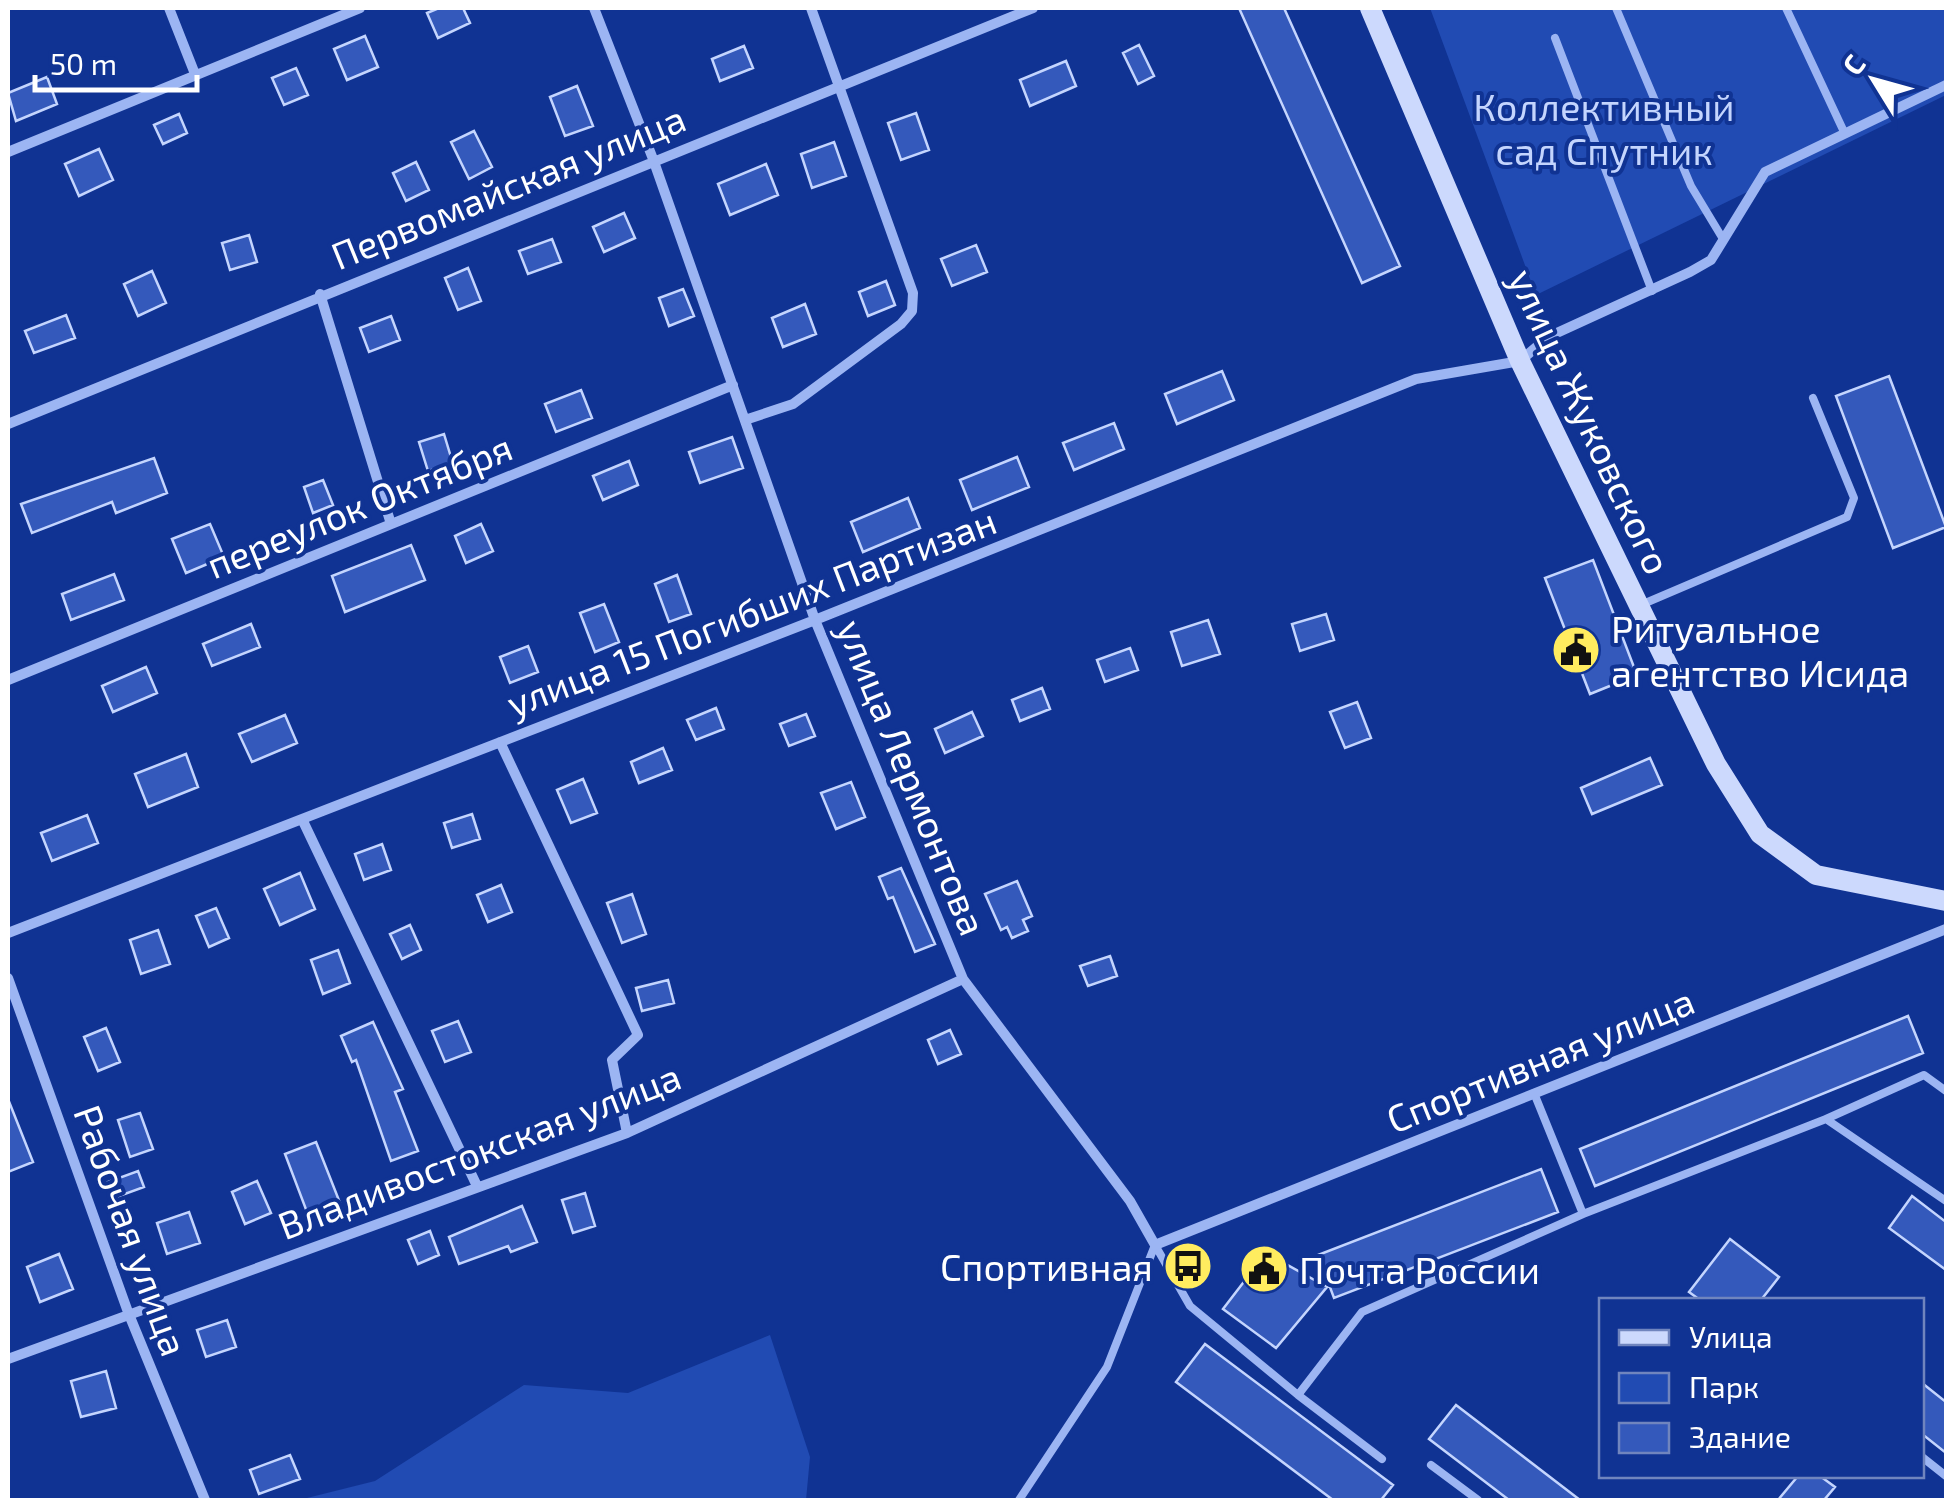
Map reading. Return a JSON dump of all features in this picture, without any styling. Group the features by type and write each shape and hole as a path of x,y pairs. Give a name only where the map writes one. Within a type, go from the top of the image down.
{"street":[{"path":"170,8 194,74"},
{"path":"8,152 360,8"},
{"name":"улица Лермонтова","path":"594,8 654,159 815,620 963,979 1130,1200 1155,1245"},
{"path":"745,420 806,396 901,324 912,311 914,293 812,8"},
{"name":"Первомайская улица","path":"8,424 842,85 1009,12 1033,8"},
{"name":"улица Жуковского","path":"1370,8 1520,361 1716,764 1760,834 1816,875 1946,901"},
{"path":"1520,361 1548,338 1710,260 1766,172 1946,85"},
{"path":"320,294 391,524"},
{"name":"улица 15 Погибших Партизан","path":"8,933 815,620 1416,379 1520,361"},
{"name":"переулок Октября","path":"8,680 733,386"},
{"path":"500,742 638,1035 612,1060 627,1132"},
{"path":"302,819 477,1186"},
{"name":"Спортивная улица","path":"1155,1245 1946,929"},
{"name":"Рабочая улица","path":"8,978 128,1312 205,1500"},
{"name":"Владивостокская улица","path":"8,1359 627,1132 963,979"}],"lane":[{"path":"1616,8 1691,186 1723,239"},
{"path":"1786,8 1845,134"},
{"path":"1556,38 1652,290"},
{"path":"1639,605 1848,516 1854,498 1813,398"},
{"path":"1298,1395 1362,1312 1583,1214 1826,1119 1924,1074 1946,1091"},
{"path":"1534,1093 1583,1214"},
{"path":"1826,1119 1946,1201"},
{"path":"1155,1245 1190,1306 1382,1459"},
{"path":"1019,1500 1107,1367 1155,1245"},
{"path":"1924,1459 1946,1476"},
{"path":"1430,1465 1478,1500"}],"green space":[{"name":"Коллективный сад Спутник","path":"1430,8 1946,8 1946,95 1536,295"},
{"path":"770,1335 810,1457 806,1500 299,1500 375,1481 524,1385 628,1393"}],"building":[{"path":"439,8 463,8 470,23 438,38 427,13"},
{"path":"1239,8 1284,8 1400,266 1362,283"},
{"path":"365,36 378,67 347,80 334,49"},
{"path":"1139,45 1154,76 1138,84 1123,53"},
{"path":"744,46 753,68 720,81 712,59"},
{"path":"1066,61 1076,86 1030,106 1020,80"},
{"path":"296,68 308,95 284,105 272,78"},
{"path":"47,77 57,104 16,121 8,93"},
{"path":"577,86 593,126 565,136 550,97"},
{"path":"916,113 929,150 901,160 888,123"},
{"path":"179,114 187,133 163,144 154,125"},
{"path":"474,131 492,167 469,179 451,142"},
{"path":"834,142 846,176 812,188 801,154"},
{"path":"99,149 113,180 79,196 65,164"},
{"path":"416,162 429,190 406,201 393,173"},
{"path":"766,164 778,195 730,215 718,184"},
{"path":"624,213 635,238 604,252 593,227"},
{"path":"249,235 257,262 230,270 222,243"},
{"path":"552,239 561,262 528,274 519,251"},
{"path":"976,245 987,272 952,286 941,259"},
{"path":"468,268 481,301 458,310 445,278"},
{"path":"152,271 166,303 138,316 124,284"},
{"path":"886,281 895,305 868,316 859,292"},
{"path":"683,289 694,316 669,326 659,298"},
{"path":"805,304 816,334 783,347 772,318"},
{"path":"66,315 75,338 34,353 25,331"},
{"path":"391,316 400,340 369,352 360,328"},
{"path":"1222,371 1234,400 1177,424 1165,394"},
{"path":"1889,376 1946,527 1893,548 1836,396"},
{"path":"581,390 592,418 556,432 545,404"},
{"path":"1114,423 1124,449 1074,470 1063,443"},
{"path":"444,434 453,464 428,471 419,442"},
{"path":"732,437 743,468 700,483 689,452"},
{"path":"1017,457 1029,487 972,510 960,480"},
{"path":"154,458 167,493 116,513 112,502 32,533 21,504"},
{"path":"629,461 638,485 603,500 593,476"},
{"path":"323,480 333,505 313,513 304,487"},
{"path":"908,498 920,528 863,552 851,522"},
{"path":"210,524 224,557 186,573 172,539"},
{"path":"481,524 493,551 466,563 455,536"},
{"path":"411,545 425,580 345,612 332,576"},
{"path":"1593,560 1637,675 1590,694 1545,578"},
{"path":"114,574 124,600 71,620 62,594"},
{"path":"677,575 691,614 669,622 655,584"},
{"path":"604,604 619,642 595,652 580,613"},
{"path":"1326,614 1334,640 1300,651 1292,624"},
{"path":"1208,620 1220,654 1182,666 1171,632"},
{"path":"251,624 260,647 212,666 203,644"},
{"path":"528,646 538,672 510,683 500,657"},
{"path":"1130,648 1138,670 1105,682 1097,660"},
{"path":"146,667 157,693 113,712 102,686"},
{"path":"1042,688 1050,709 1020,721 1012,700"},
{"path":"1357,702 1371,738 1345,748 1330,712"},
{"path":"716,708 724,729 696,740 687,720"},
{"path":"972,712 983,736 945,753 935,729"},
{"path":"806,714 815,736 789,746 780,724"},
{"path":"285,715 297,743 252,762 239,734"},
{"path":"663,748 672,770 639,783 631,762"},
{"path":"186,754 198,787 148,807 135,774"},
{"path":"1650,758 1662,785 1592,814 1581,788"},
{"path":"583,779 597,813 571,823 557,790"},
{"path":"851,782 865,817 836,829 821,793"},
{"path":"472,814 480,839 452,848 444,823"},
{"path":"87,815 98,843 52,861 41,833"},
{"path":"382,844 391,870 364,880 355,854"},
{"path":"901,868 935,944 915,952 893,897 888,899 879,877"},
{"path":"300,873 315,909 280,925 264,889"},
{"path":"1017,881 1032,916 1023,920 1028,931 1012,938 1007,927 1001,930 985,894"},
{"path":"501,885 512,912 488,922 477,895"},
{"path":"632,894 646,934 622,943 607,903"},
{"path":"216,908 229,938 209,947 196,916"},
{"path":"410,925 421,950 402,959 390,934"},
{"path":"158,930 170,964 141,974 130,940"},
{"path":"338,950 350,983 323,994 311,960"},
{"path":"1110,956 1117,976 1088,986 1080,966"},
{"path":"668,980 674,1003 642,1011 636,988"},
{"path":"1908,1016 1923,1053 1595,1186 1580,1149"},
{"path":"458,1021 471,1052 445,1062 432,1031"},
{"path":"373,1022 403,1089 395,1092 418,1151 391,1161 356,1060 352,1062 341,1036"},
{"path":"106,1028 120,1062 98,1071 84,1037"},
{"path":"950,1030 961,1054 938,1064 928,1040"},
{"path":"8,1099 33,1162 8,1172"},
{"path":"140,1113 153,1149 130,1157 118,1120"},
{"path":"316,1142 342,1208 310,1220 285,1154"},
{"path":"1541,1169 1558,1212 1334,1298 1318,1255"},
{"path":"138,1171 144,1187 114,1198 108,1182"},
{"path":"257,1181 271,1213 245,1224 232,1192"},
{"path":"585,1193 595,1226 573,1233 562,1200"},
{"path":"1912,1196 1946,1222 1946,1270 1889,1228"},
{"path":"522,1206 537,1242 511,1252 508,1246 459,1264 449,1237"},
{"path":"189,1212 200,1243 167,1254 157,1223"},
{"path":"430,1231 439,1255 418,1264 408,1240"},
{"path":"1730,1239 1779,1277 1763,1298 1697,1298 1689,1292"},
{"path":"1266,1253 1327,1287 1276,1348 1223,1309"},
{"path":"59,1254 73,1289 40,1302 27,1267"},
{"path":"227,1320 236,1347 206,1357 197,1330"},
{"path":"1205,1344 1393,1485 1381,1500 1333,1500 1176,1382"},
{"path":"106,1371 116,1408 81,1417 71,1381"},
{"path":"1924,1385 1946,1402 1946,1453 1924,1436"},
{"path":"1456,1405 1580,1500 1509,1500 1429,1439"},
{"path":"290,1455 300,1479 259,1494 250,1470"},
{"path":"1796,1478 1823,1478 1835,1487 1824,1500 1778,1500"}],"place":[{"name":"Ритуальное агентство Исида","path":"1576,650"},
{"name":"Спортивная","path":"1188,1266"},
{"name":"Почта России","path":"1264,1269"}]}
